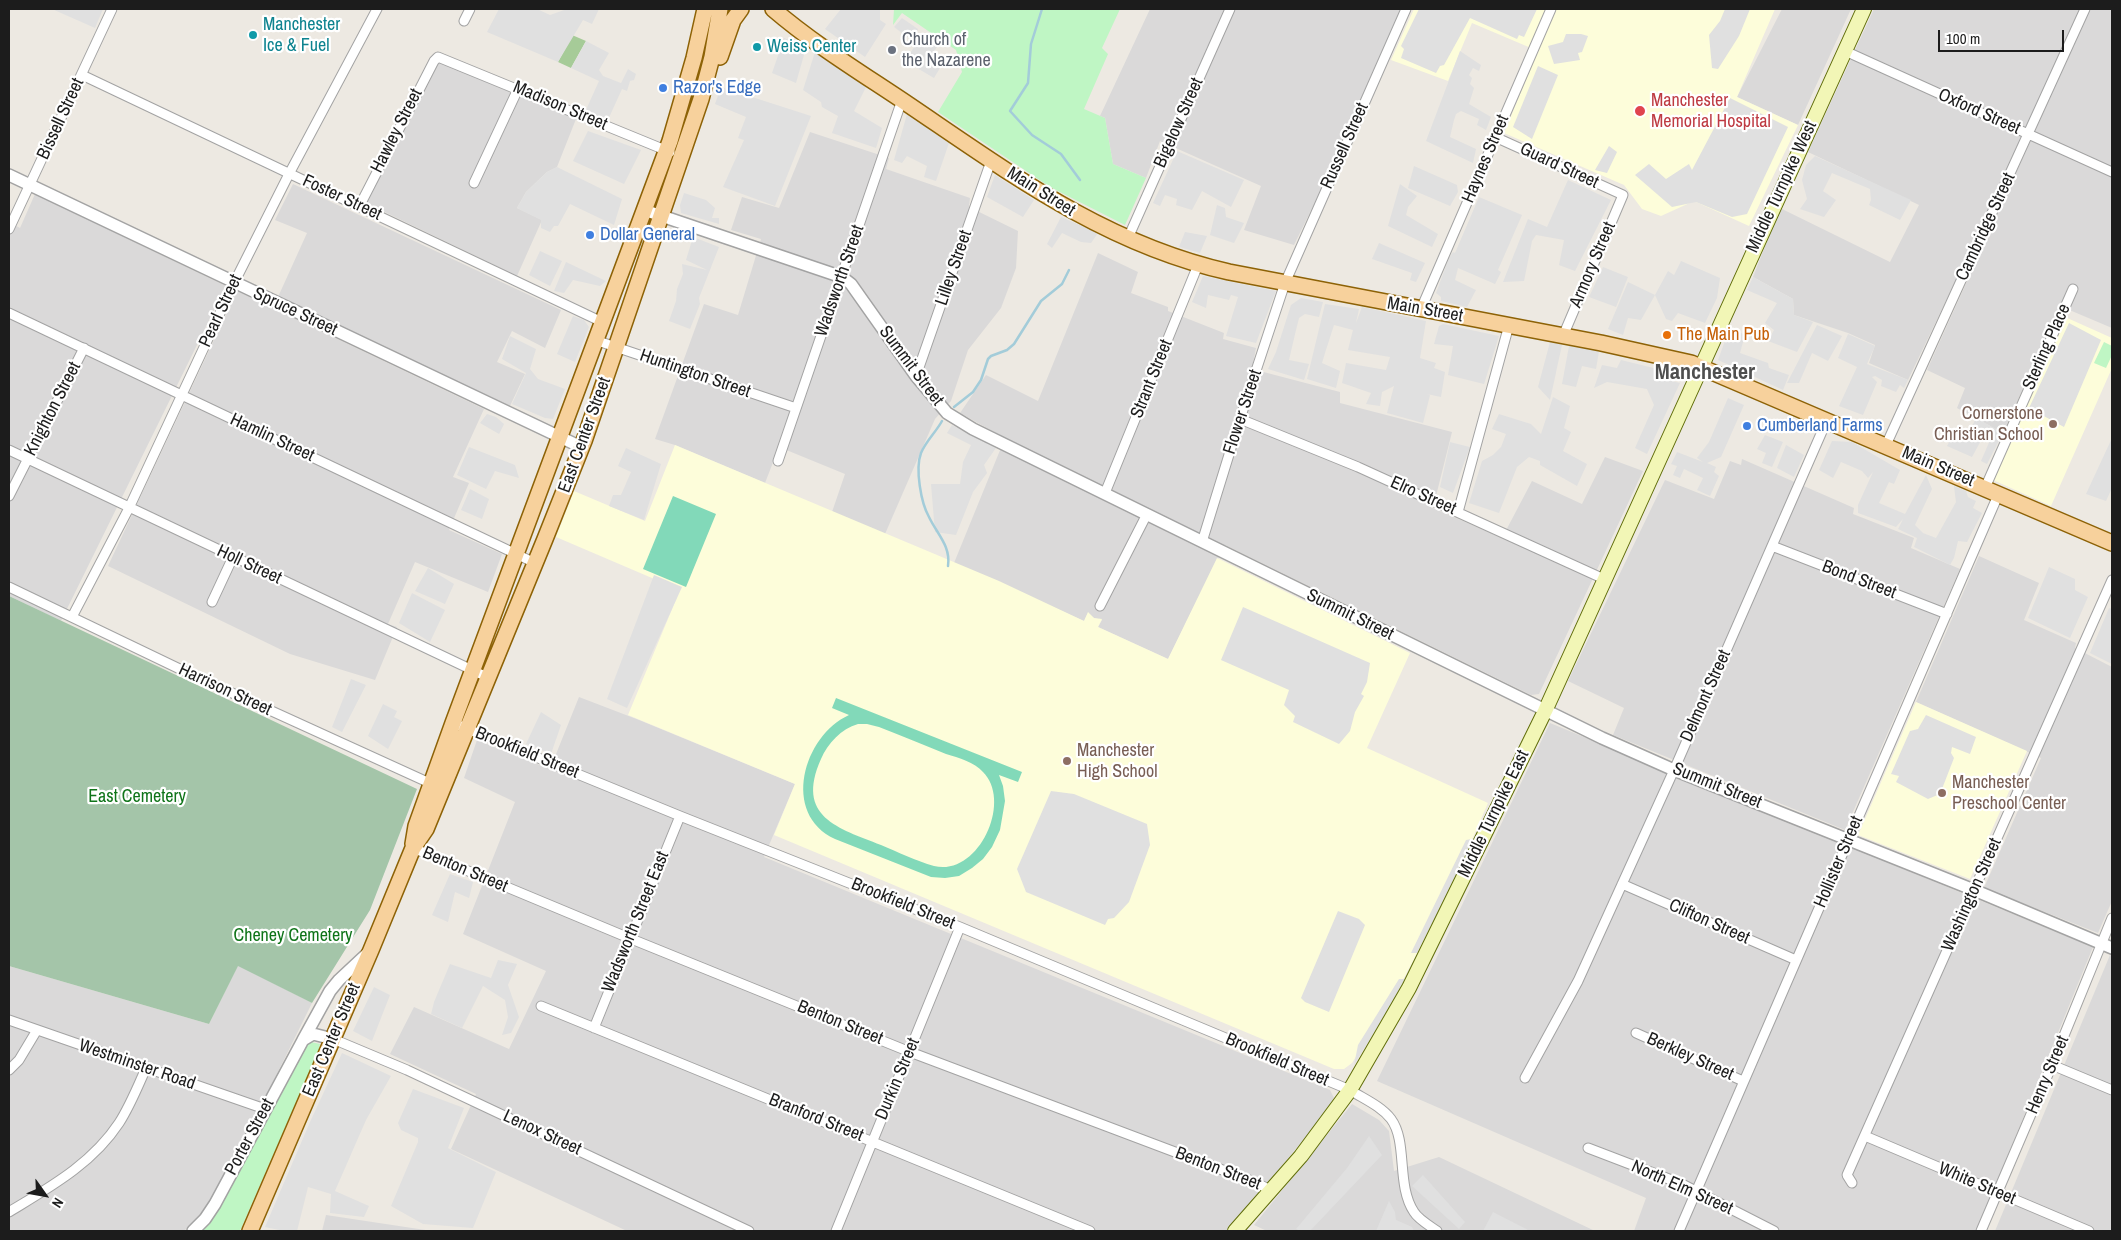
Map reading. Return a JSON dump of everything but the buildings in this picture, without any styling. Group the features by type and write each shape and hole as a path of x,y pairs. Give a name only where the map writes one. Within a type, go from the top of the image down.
{"main road":[{"name":"East Center Street","path":"250,1231 413,848 426,829 453,723 667,151 690,75 705,9"},
{"name":"East Center Street","path":"437,786 468,729 581,447 662,216 707,80 716,40 720,9"},
{"path":"690,75 707,80 718,62 735,16 741,9"},
{"name":"Main Street","path":"772,9 806,35 991,161 1061,206 1128,238 1198,265 1285,284 1659,355 1702,367 2112,543"},
{"name":"Middle Turnpike West","path":"1702,367 1864,9"},
{"name":"Middle Turnpike East","path":"1235,1231 1301,1156 1350,1090 1409,988 1545,710 1702,367"}],"street":[{"name":"Bissell Street","path":"9,229 112,9"},
{"name":"Pearl Street","path":"72,617 129,508 234,283 289,174 377,9"},
{"path":"464,21 470,9"},
{"name":"Bigelow Street","path":"1128,238 1230,9"},
{"name":"Russell Street","path":"1285,284 1406,9"},
{"name":"Haynes Street","path":"1421,309 1551,9"},
{"name":"Cambridge Street","path":"1886,445 2085,9"},
{"name":"Oxford Street","path":"1845,51 2112,172"},
{"name":"Madison Street","path":"437,57 682,157"},
{"name":"Hawley Street","path":"359,207 437,57"},
{"name":"Foster Street","path":"82,75 602,322"},
{"path":"474,184 518,89"},
{"name":"Wadsworth Street","path":"778,462 902,100"},
{"name":"Guard Street","path":"1495,137 1623,195"},
{"name":"Lilley Street","path":"916,376 991,161"},
{"name":"Spruce Street","path":"9,175 581,447"},
{"name":"Armory Street","path":"1564,336 1623,195"},
{"name":"Summit Street","path":"644,210 842,277 851,284 916,376 950,415 973,429 1545,710 1674,770 1974,890 2107,946"},
{"name":"Strant Street","path":"1105,493 1198,265"},
{"name":"Flower Street","path":"1202,542 1285,284"},
{"name":"Sterling Place","path":"1992,491 2073,289"},
{"name":"Hamlin Street","path":"9,312 535,563"},
{"path":"1458,512 1509,325"},
{"name":"Huntington Street","path":"595,340 796,408"},
{"name":"Knighton Street","path":"9,496 84,348"},
{"name":"Elro Street","path":"1240,419 1358,467 1604,579"},
{"name":"Delmont Street","path":"1526,1078 1578,981 1674,770 1827,420"},
{"name":"Holl Street","path":"9,450 489,678"},
{"name":"Hollister Street","path":"1679,1231 1947,614 1992,491"},
{"path":"1100,606 1146,514"},
{"name":"Bond Street","path":"1772,546 1947,614"},
{"path":"212,602 233,558"},
{"name":"Washington Street","path":"1852,1183 1847,1175 2112,580"},
{"name":"Harrison Street","path":"9,587 186,672 437,786"},
{"name":"Brookfield Street","path":"453,723 680,816 960,927 1350,1090 1381,1109 1392,1120 1398,1132 1404,1187 1414,1212 1437,1231"},
{"name":"Wadsworth Street East","path":"594,1028 628,938 680,816"},
{"name":"Benton Street","path":"413,848 628,938 910,1052 1257,1183 1270,1190"},
{"name":"Clifton Street","path":"1622,884 1796,960"},
{"name":"Henry Street","path":"1981,1231 2052,1065 2107,946 2112,918"},
{"name":"Durkin Street","path":"836,1231 960,927"},
{"name":"Porter Street","path":"193,1231 205,1219 215,1204 330,991 347,970 371,950"},
{"name":"Branford Street","path":"541,1006 1090,1231"},
{"name":"Westminster Road","path":"9,1020 265,1109"},
{"path":"9,1070 19,1060 37,1030"},
{"name":"Berkley Street","path":"1636,1033 1743,1081"},
{"path":"303,1040 313,1034 333,1039"},
{"name":"Lenox Street","path":"333,1039 407,1070 749,1231"},
{"path":"2052,1065 2112,1090"},
{"path":"9,1212 69,1174 107,1140 129,1105 146,1068"},
{"name":"White Street","path":"1865,1136 2089,1231"},
{"name":"North Elm Street","path":"1588,1148 1696,1191 1774,1231"}],"shaded area":[{"path":"52,9 103,9 95,28"},
{"path":"499,9 537,9 550,15 567,9 599,9 592,24 583,20 558,62 487,32"},
{"path":"841,9 880,9 880,20 886,24 865,57 825,29"},
{"path":"1150,9 1410,9 1294,245 1244,230 1261,186 1160,141 1146,178 1113,164 1105,118 1100,116"},
{"name":"Manchester Memorial Hospital","path":"1414,9 1775,9 1737,97 1798,125 1749,226 1694,201 1661,216 1642,209 1624,185 1504,133 1538,51 1472,23 1448,81 1391,60"},
{"path":"1419,9 1537,9 1524,37 1519,35 1517,39 1470,18 1444,65 1440,66 1436,73 1401,58 1404,49 1401,46"},
{"path":"1725,9 1750,9 1739,36 1718,69 1712,68 1709,35 1720,21"},
{"path":"1782,9 1851,9 1798,125 1737,97"},
{"path":"1874,9 2081,9 1979,232 1908,380 1869,363 1875,345 1848,333 1794,315 1793,299 1753,277 1780,208 1890,262 1919,205 1808,152"},
{"path":"2090,9 2112,9 2112,328 2060,306 2003,433 1957,408 1965,388 1927,370"},
{"path":"902,18 918,29 914,42 894,27"},
{"path":"1566,34 1588,36 1582,52 1578,53 1580,60 1554,64 1548,46 1563,42"},
{"path":"922,35 938,45 932,55 943,63 934,78 905,61"},
{"path":"784,38 806,48 796,83 772,73"},
{"path":"586,41 609,53 599,70 603,76 621,83 628,69 636,74 634,80 630,81 627,91 622,89 607,122 585,112 599,81 571,68"},
{"path":"1460,51 1481,65 1479,71 1473,68 1469,75 1472,78 1470,84 1474,88 1469,104 1491,117 1486,130 1477,125 1479,119 1461,111 1456,114 1450,137 1476,149 1473,163 1426,141"},
{"path":"815,52 866,87 854,111 882,128 876,148 832,133 838,116 822,107 821,102 803,90"},
{"path":"438,62 576,119 557,167 547,172 526,192 517,208 542,220 517,276 366,203"},
{"path":"1538,66 1558,75 1532,139 1513,127"},
{"path":"721,87 811,116 775,206 723,187 744,140 738,138 746,117 715,104"},
{"path":"1730,98 1788,127 1747,214 1732,217 1696,202 1672,207 1635,175 1649,164 1666,179 1689,164 1692,170"},
{"path":"907,114 949,143 936,181 924,177 927,166 907,156 902,163 894,160"},
{"path":"588,131 641,150 624,184 573,161"},
{"path":"810,132 889,158 886,169 970,198 969,207 1018,231 1016,268 1001,308 968,350 951,401 935,419 885,534 832,512 845,474 779,447 765,483 675,445 655,439 704,304 738,315 761,239 731,230 742,197 779,208"},
{"path":"1609,146 1617,152 1607,173 1595,170"},
{"path":"1177,151 1244,180 1231,207 1202,191 1192,210 1176,205 1177,199 1165,195 1160,206 1153,203"},
{"path":"1815,156 1911,200 1900,220 1869,205 1871,200 1870,189 1832,173 1823,191 1836,200 1824,217 1800,209 1807,199 1802,180 1806,165"},
{"path":"1414,166 1457,185 1458,192 1450,206 1408,188"},
{"path":"557,167 622,199 614,225 570,204 558,226 554,226 550,232 541,228 541,220 517,208 526,192 547,172"},
{"path":"995,175 1034,200 1023,217 987,197"},
{"path":"1568,180 1611,200 1575,271 1559,265 1564,240 1536,235 1532,241 1524,281 1503,282 1528,219 1547,227"},
{"path":"293,184 561,310 545,348 512,331 497,362 525,374 510,406 278,297 307,233 275,220"},
{"path":"1400,184 1417,196 1408,207 1406,215 1438,234 1432,247 1388,226"},
{"path":"684,193 706,200 715,208 712,218 719,218 719,224 681,213 680,205"},
{"path":"35,194 226,286 61,621 9,596 9,222 20,228"},
{"path":"1479,197 1522,215 1498,270 1501,272 1495,284 1458,268 1455,280 1476,290 1467,307 1441,301 1441,297 1436,293 1449,258 1453,252 1455,253"},
{"path":"1217,205 1225,208 1226,217 1244,223 1234,243 1210,235"},
{"path":"1061,217 1098,233 1091,243 1081,242 1062,233 1052,248 1047,244"},
{"path":"1185,232 1207,236 1200,253 1179,247"},
{"path":"693,237 719,247 699,298 700,304 690,329 669,321 683,274 682,264 707,270 686,260"},
{"path":"1379,243 1425,263 1416,282 1410,280 1412,273 1372,259"},
{"path":"540,251 562,261 550,286 529,275"},
{"path":"1098,253 1138,272 1131,293 1168,307 1168,311 1224,333 1223,339 1256,348 1252,369 1340,392 1340,403 1452,432 1433,508 1502,538 1532,481 1582,504 1605,457 1643,471 1539,694 1531,695 1225,545 1168,659 1098,627 1102,620 1094,618 1088,613 1084,621 954,563 1005,438 960,413 986,375 1038,401"},
{"path":"1681,261 1720,278 1717,298 1705,323 1678,313 1672,321 1666,319 1655,295 1668,271 1674,275"},
{"path":"566,262 606,281 600,286 573,280 564,293 554,291"},
{"path":"1603,267 1628,277 1616,307 1589,297"},
{"path":"1203,276 1276,291 1256,343 1226,336 1238,297 1231,295 1229,300 1208,295 1206,308 1192,302"},
{"path":"1753,277 1793,299 1794,315 1813,322 1797,352 1768,341 1774,330 1765,323 1777,303 1747,290"},
{"path":"1628,282 1655,295 1641,320 1628,318 1623,335 1608,329"},
{"path":"237,291 484,409 453,477 469,483 449,530 502,554 488,592 415,562 388,624 397,627 375,680 290,654 108,566"},
{"path":"1301,298 1323,302 1319,317 1305,314 1299,318 1296,330 1289,360 1309,364 1304,380 1268,369 1276,352 1291,305"},
{"path":"1325,304 1359,309 1356,323 1362,307 1426,321 1420,358 1436,363 1434,368 1445,372 1441,397 1427,394 1430,395 1423,423 1387,413 1394,386 1382,392 1380,406 1366,404 1371,393 1342,383 1346,363 1386,370 1390,357 1348,350 1353,330 1334,325 1322,363 1340,371 1336,388 1307,379"},
{"path":"573,316 584,320 589,327 575,362 557,354"},
{"name":"Cornerstone Christian School","path":"2065,317 2112,338 2112,368 2051,506 1993,480"},
{"path":"2069,323 2101,340 2064,427 2029,408"},
{"path":"1443,324 1499,336 1484,384 1448,375 1453,346 1434,344 1439,326"},
{"path":"1817,325 1842,336 1828,361 1812,353 1799,383 1787,383"},
{"path":"1730,327 1745,335 1740,353 1768,363 1769,368 1789,375 1783,390 1718,360"},
{"path":"1848,334 1875,346 1867,364 1908,380 1904,388 1900,385 1896,392 1881,386 1882,380 1875,376 1872,377 1877,382 1863,415 1839,406 1857,367 1838,358"},
{"path":"510,336 536,349 530,369 538,379 565,389 553,419 545,418 512,404 526,373 502,359"},
{"path":"1550,342 1562,345 1550,400 1538,387"},
{"path":"1569,346 1599,351 1596,369 1582,366 1576,387 1562,384"},
{"path":"1621,360 1674,373 1672,381 1680,383 1647,454 1635,448 1654,405 1647,389 1607,382 1594,388 1602,365 1617,368"},
{"path":"1553,397 1570,406 1564,428 1571,432 1563,451 1587,464 1577,486 1540,465 1540,461 1529,457 1517,467 1499,513 1469,503 1482,461 1493,455 1501,447 1506,434 1492,429 1499,414 1531,424 1541,434"},
{"path":"1728,398 1744,405 1721,457 1707,463 1716,467 1714,472 1719,476 1710,496 1697,490 1703,478 1684,469 1680,478 1673,475 1677,466 1671,464 1677,452 1703,462 1697,458 1709,442"},
{"path":"487,414 496,417 504,424 499,434 480,423"},
{"path":"1976,418 2003,433 1987,464 1981,461 1991,438 1983,437 1972,457 1947,446 1953,435 1958,437 1963,430 1969,433"},
{"path":"952,425 996,448 984,465 987,473 973,492 956,535 935,532 931,484 960,484 963,462 971,445 947,433"},
{"path":"1765,435 1783,442 1772,467 1762,463 1766,453 1757,449"},
{"path":"2112,438 2112,488 2106,501 2086,494"},
{"path":"1832,441 1852,442 1900,470 1894,484 1889,482 1879,503 1905,514 1926,475 1932,489 1915,525 1923,533 1936,538 1956,502 1954,486 1966,491 1968,497 1976,501 1973,508 1982,513 1967,542 1958,541 1954,558 1950,565 1914,547 1917,538 1898,529 1903,519 1896,527 1858,513 1858,505 1873,472 1868,478 1862,471 1841,462 1833,478 1819,470"},
{"path":"1450,442 1470,447 1453,493 1440,487"},
{"name":"Manchester High School","path":"675,445 999,581 1084,621 1088,612 1094,618 1102,619 1098,627 1168,659 1217,558 1410,653 1367,748 1488,803 1458,872 1425,938 1395,995 1352,1063 1344,1069 1334,1069 774,835 795,784 628,715 680,590 556,537 574,491 645,521"},
{"path":"1786,445 1804,455 1794,477 1777,468"},
{"path":"469,447 515,465 519,478 495,471 486,489 457,475"},
{"path":"626,448 661,464 644,520 609,506 613,495 621,495 631,472 618,466"},
{"path":"1742,459 1854,508 1853,514 1914,538 1911,548 1960,569 1845,830 1613,735 1624,708 1568,681 1665,480 1714,499 1730,461 1741,465"},
{"path":"470,489 489,499 482,519 461,510"},
{"path":"1979,556 2039,583 2024,620 2076,643 2075,648 2112,667 2112,901 2098,933 1984,888 2041,758 1916,702"},
{"path":"2049,567 2075,579 2075,590 2088,597 2070,638 2028,618"},
{"path":"428,568 454,584 445,604 415,591"},
{"path":"654,575 682,587 627,708 607,699"},
{"path":"412,593 445,610 430,642 399,623"},
{"path":"1243,607 1370,663 1367,682 1361,694 1364,696 1355,712 1350,731 1339,744 1293,722 1295,716 1284,705 1289,690 1221,660"},
{"path":"2109,608 2112,609 2112,664 2090,653"},
{"path":"351,679 366,685 342,732 332,727"},
{"path":"579,697 795,784 764,857 1330,1090 1334,1098 1323,1116 1228,1231 627,1231 451,1149 476,1094 390,1054 414,1007 509,1049 546,971 463,934 515,802 464,778 477,740 550,769"},
{"name":"Manchester Preschool Center","path":"1916,702 2027,751 1970,879 1858,835"},
{"path":"383,704 397,711 394,717 402,721 388,749 368,736"},
{"path":"541,712 561,725 551,754 526,744"},
{"path":"1926,715 1976,737 1970,754 1952,747 1951,753 1954,758 1940,794 1928,799 1896,782 1899,776 1891,774 1910,731 1918,729"},
{"path":"1550,723 2093,947 1977,1231 1634,1231 1646,1198 1377,1081"},
{"path":"1051,791 1074,794 1147,824 1150,845 1129,902 1114,918 1108,919 1105,925 1026,892 1017,869"},
{"path":"1477,838 1417,953 1411,953 1466,840"},
{"path":"450,874 473,882 469,898 455,892 448,922 432,915"},
{"path":"1338,911 1359,919 1365,925 1329,1012 1305,1002 1301,998"},
{"path":"2110,955 2112,956 2112,1231 1995,1231"},
{"path":"498,960 517,964 508,985 519,1017 511,1033 502,1035 508,1017 505,1000 483,986 462,1028 431,1014 450,964 491,978"},
{"path":"238,965 312,1003 228,1173 200,1215 184,1231 9,1231 9,966 209,1024"},
{"path":"1399,979 1407,979 1354,1065 1358,1045"},
{"path":"374,987 390,995 372,1041 353,1031"},
{"path":"342,1053 391,1076 366,1120 335,1191 369,1206 364,1217 330,1213 331,1194 308,1187 297,1231 284,1231 265,1227 310,1122"},
{"path":"413,1089 464,1108 448,1148 496,1172 473,1228 423,1224 391,1206 418,1142 418,1138 401,1130 398,1123"},
{"path":"1352,1104 1379,1120 1389,1131 1394,1171 1439,1157 1595,1231 1267,1231 1254,1225"},
{"path":"1369,1136 1382,1155 1310,1231 1296,1229 1347,1168"},
{"path":"1423,1175 1465,1222 1459,1229 1412,1186"},
{"path":"1389,1201 1395,1212 1396,1220 1412,1227 1414,1231 1376,1231"},
{"path":"1493,1212 1530,1231 1483,1231"},
{"path":"326,1215 432,1231 322,1231"}],"green space":[{"path":"894,9 1120,9 1102,48 1108,54 1084,109 1105,118 1113,164 1146,178 1125,225 1050,187 938,112 962,72 956,50 902,13 893,25"},
{"path":"572,35 586,41 571,68 558,62"},
{"path":"2104,342 2112,346 2112,355 2106,368 2094,363"},
{"path":"673,496 716,514 686,587 643,569"},
{"name":"East Cemetery","path":"9,596 417,789 370,910 312,1003 238,966 209,1024 9,966"},
{"path":"836,698 1022,772 1018,782 999,775 1005,801 1000,830 992,847 983,859 959,876 931,877 835,839 818,827 808,812 804,794 804,776 810,757 820,740 833,725 849,715 832,708","holes":["858,724 867,724 966,761 983,772 991,785 994,801 992,818 986,834 977,849 964,860 950,866 934,866 921,862 836,826 817,807 813,795 814,779 824,753 831,742 846,729"]},
{"path":"311,1042 320,1044 319,1050 240,1231 202,1231 215,1215 307,1045"}],"waterway":[{"path":"1042,9 1031,44 1028,83 1010,111 1032,135 1061,154 1080,180"},
{"path":"954,407 973,392 981,380 988,359 1007,350 1014,344 1041,301 1062,284 1069,270"},
{"path":"942,421 921,453 919,477 926,511 943,540 947,552 948,566"}],"place":[{"name":"Manchester Ice & Fuel","path":"253,35"},
{"name":"Weiss Center","path":"757,47"},
{"name":"Church of the Nazarene","path":"892,50"},
{"name":"Razor's Edge","path":"663,88"},
{"name":"Manchester Memorial Hospital","path":"1640,111"},
{"name":"Dollar General","path":"590,235"},
{"name":"The Main Pub","path":"1667,335"},
{"name":"Cornerstone Christian School","path":"2053,424"},
{"name":"Cumberland Farms","path":"1747,426"},
{"name":"Manchester High School","path":"1067,761"},
{"name":"Manchester Preschool Center","path":"1942,793"}],"district":[{"name":"Manchester","path":"1705,373"}],"park label":[{"name":"Cheney Cemetery","path":"293,936"}]}
